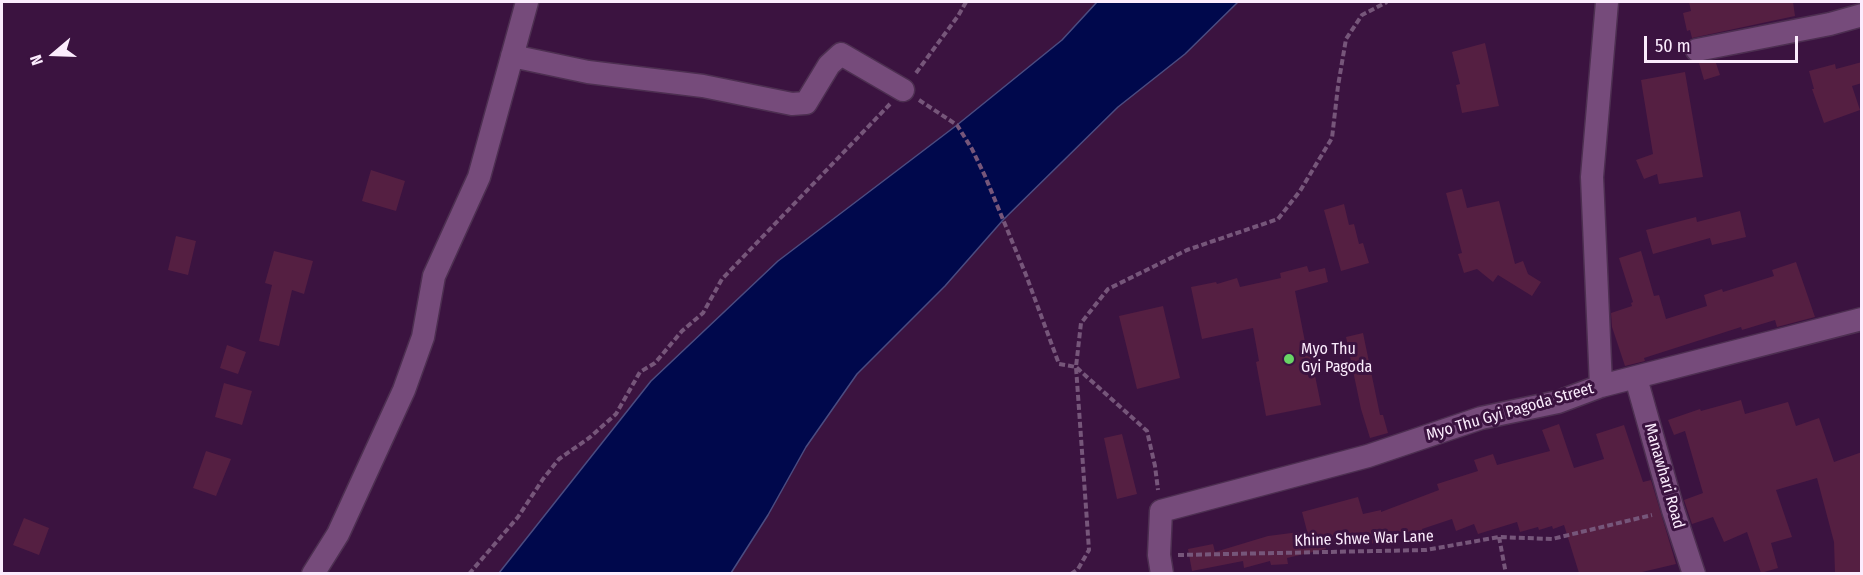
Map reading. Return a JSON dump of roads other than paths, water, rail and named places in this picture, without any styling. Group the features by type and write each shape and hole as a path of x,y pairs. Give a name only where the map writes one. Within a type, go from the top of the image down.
{"street":[{"path":"313,573 338,534 404,390 423,337 434,276 479,177 527,2"},
{"path":"1601,386 1592,177 1607,2"},
{"path":"1697,50 1830,24 1862,15"},
{"path":"512,56 588,72 704,86 792,104 806,103 829,65 841,54 903,90"},
{"name":"Myo Thu Gyi Pagoda Street","path":"1160,564 1161,511 1368,456 1481,418 1558,402 1601,386 1862,319"},
{"name":"Manawhari Road","path":"1636,378 1673,510 1694,573"}],"place":[{"name":"Myo Thu Gyi Pagoda","path":"1289,359"}]}
